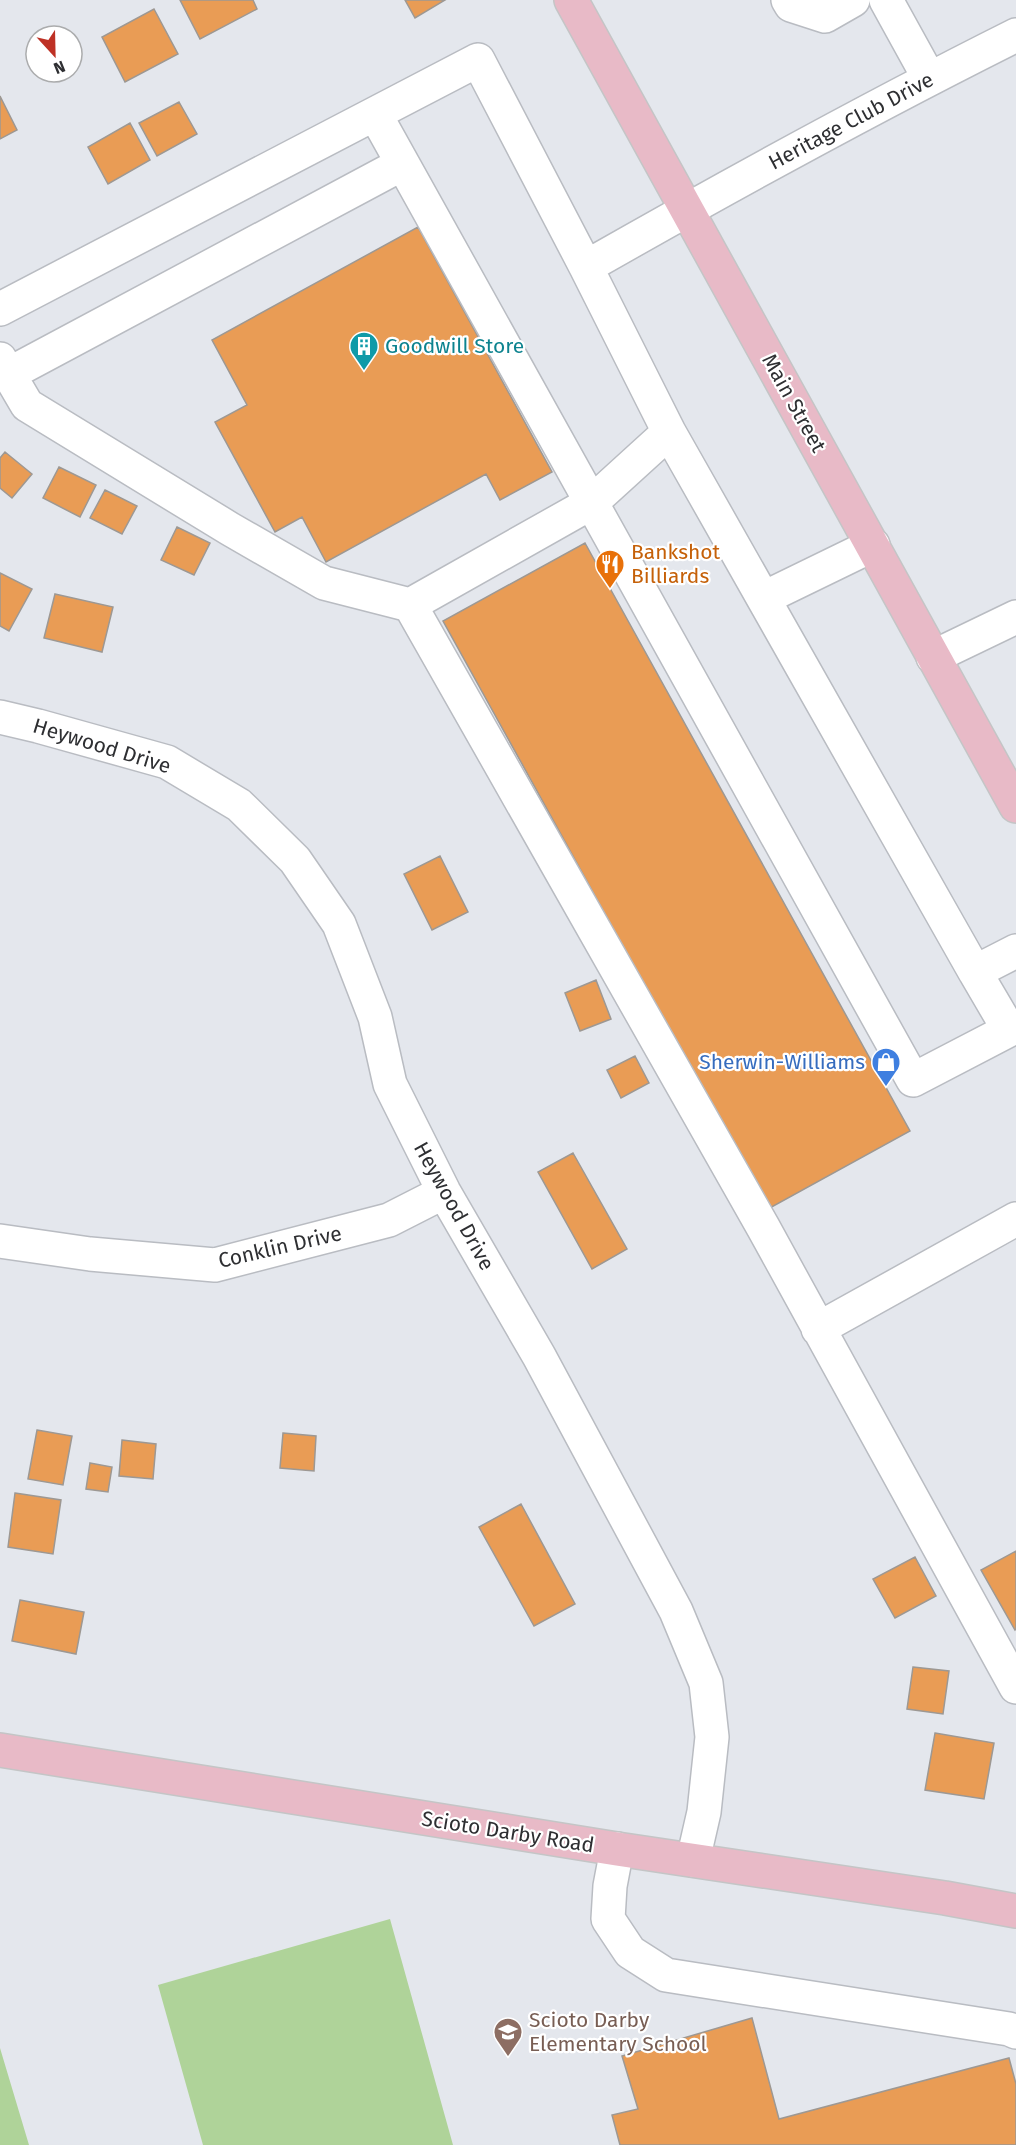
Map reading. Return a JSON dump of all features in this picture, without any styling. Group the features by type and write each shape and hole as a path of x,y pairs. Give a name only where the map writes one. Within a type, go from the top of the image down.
{"main road":[{"name":"Main Street","path":"575,2 687,210 1016,806"},
{"name":"Scioto Darby Road","path":"0,1750 1016,1911"}],"street":[{"path":"788,0 791,5 825,16 853,0"},
{"path":"886,0 929,78"},
{"name":"Heritage Club Drive","path":"586,267 929,78 1016,35"},
{"path":"0,309 478,60 669,432 1009,1030 914,1080 375,114"},
{"path":"402,164 4,366 27,405 230,529 324,583 410,605 591,503 669,432"},
{"path":"764,598 873,545"},
{"path":"410,605 763,1227 1016,1687"},
{"path":"933,657 1016,617"},
{"name":"Heywood Drive","path":"0,717 167,762 239,805 295,860 339,924 375,1017 390,1084 444,1192 538,1356 676,1611 706,1683 712,1737 704,1812 693,1860"},
{"path":"975,972 1016,951"},
{"name":"Conklin Drive","path":"0,1241 90,1254 215,1265 388,1220 444,1192"},
{"path":"818,1329 1016,1219"},
{"path":"617,1849 610,1886 608,1919 630,1952 666,1975 1009,2029 1016,2032"}],"green space":[{"path":"390,1919 453,2145 203,2145 158,1985"},
{"path":"0,2048 29,2145 0,2145"}],"building":[{"path":"180,0 253,0 257,9 200,39"},
{"path":"405,0 445,0 415,18"},
{"path":"154,9 178,54 125,82 102,37"},
{"path":"0,96 17,130 0,139"},
{"path":"179,102 197,134 157,156 139,123"},
{"path":"130,123 150,160 108,184 88,147"},
{"name":"Goodwill Store","path":"418,227 552,472 500,500 486,474 326,562 302,517 275,532 215,422 247,405 212,340"},
{"path":"5,452 32,474 12,498 0,488 0,458"},
{"path":"59,467 96,485 80,517 43,498"},
{"path":"105,490 137,506 122,534 90,518"},
{"path":"177,527 210,543 194,575 161,560"},
{"path":"585,543 910,1131 768,1209 443,621"},
{"path":"0,573 32,589 9,631 0,626"},
{"path":"55,594 113,607 102,652 44,638"},
{"path":"440,856 468,912 432,930 404,874"},
{"path":"596,980 611,1019 580,1031 565,993"},
{"path":"635,1056 649,1083 621,1098 607,1070"},
{"path":"573,1153 627,1249 592,1269 538,1172"},
{"path":"37,1430 72,1436 63,1485 28,1479"},
{"path":"283,1433 316,1436 314,1471 280,1468"},
{"path":"122,1440 156,1444 153,1479 119,1476"},
{"path":"90,1463 112,1467 108,1492 86,1489"},
{"path":"15,1493 61,1500 53,1554 8,1547"},
{"path":"521,1504 575,1604 534,1626 479,1527"},
{"path":"1016,1551 1016,1629 1015,1630 981,1570"},
{"path":"915,1557 936,1596 895,1618 873,1579"},
{"path":"20,1600 84,1612 76,1654 12,1641"},
{"path":"913,1667 949,1671 943,1714 907,1709"},
{"path":"935,1733 994,1743 984,1799 925,1790"},
{"path":"752,2018 779,2119 1009,2058 1016,2084 1016,2145 620,2145 612,2115 638,2109 622,2056"}],"place":[{"name":"Goodwill Store","path":"364,372"},
{"name":"Bankshot Billiards","path":"610,590"},
{"name":"Sherwin-Williams","path":"886,1088"},
{"name":"Scioto Darby Elementary School","path":"508,2058"}]}
